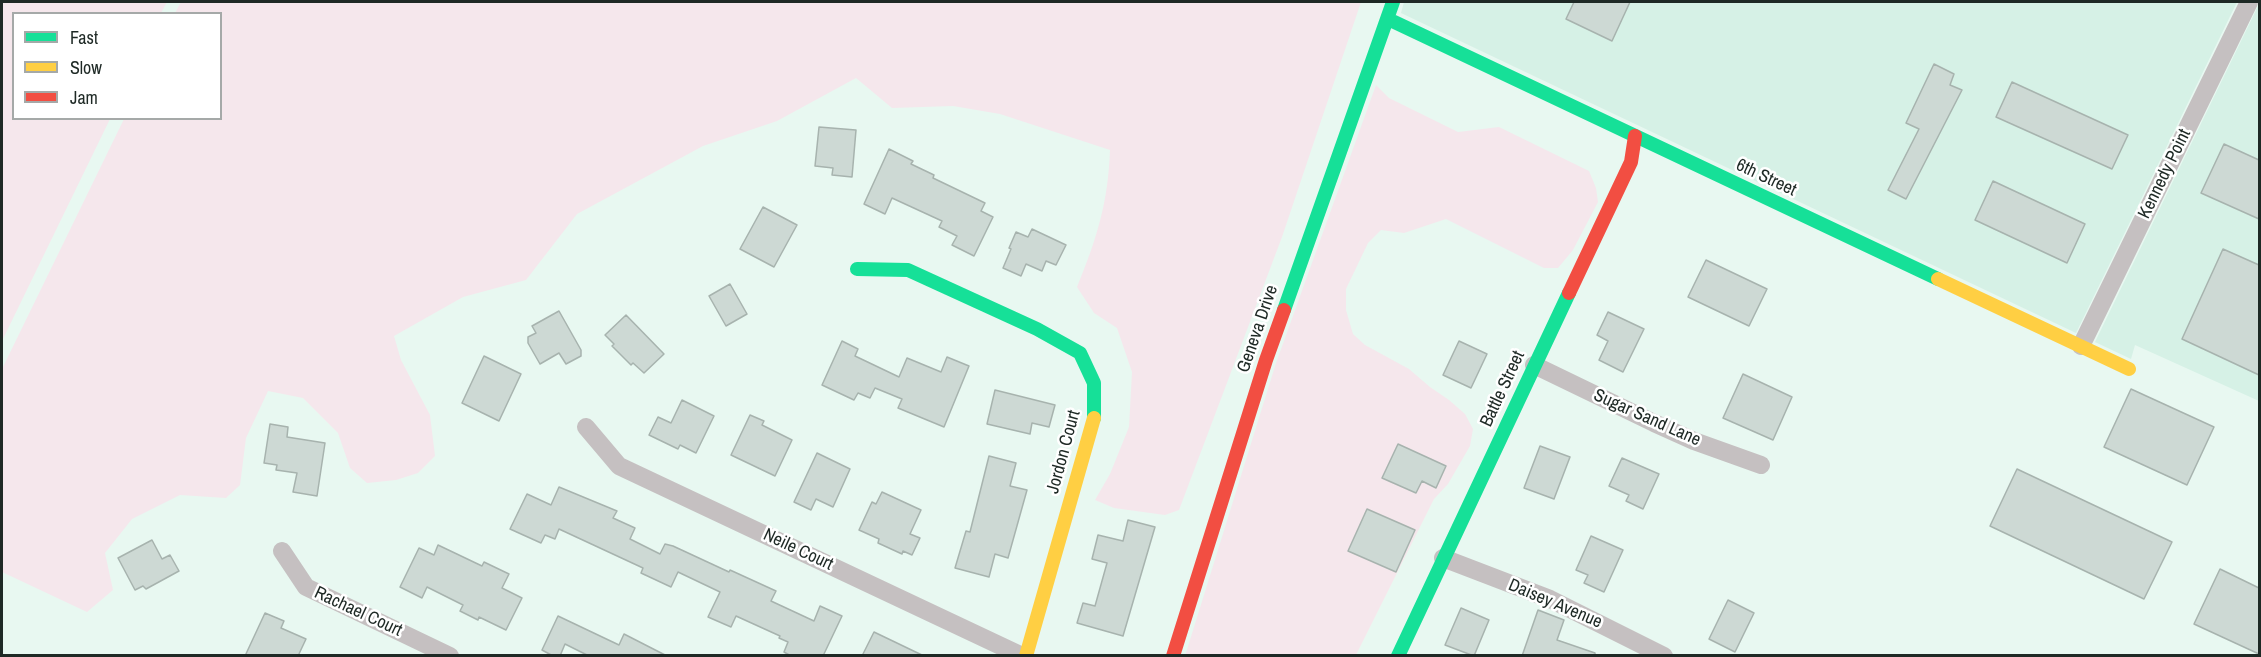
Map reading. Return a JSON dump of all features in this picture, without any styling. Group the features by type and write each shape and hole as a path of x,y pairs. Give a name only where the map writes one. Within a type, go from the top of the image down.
{"street":[{"name":"Geneva Drive","path":"1173,656 1266,360 1389,19 1393,2"},
{"name":"Kennedy Point","path":"2081,346 2249,2"},
{"name":"6th Street","path":"1389,19 2129,369"},
{"name":"Battle Street","path":"1398,656 1631,162 1635,136"},
{"name":"Jordon Court","path":"857,269 909,270 1037,329 1080,353 1094,382 1095,415 1024,656"},
{"name":"Sugar Sand Lane","path":"1534,365 1653,423 1694,441 1761,465"},
{"name":"Neile Court","path":"586,427 619,466 1024,656"},
{"name":"Rachael Court","path":"282,551 306,587 450,656"},
{"name":"Daisey Avenue","path":"1443,558 1550,599 1664,656"}],"shaded area":[{"path":"2,2 167,2 162,12 12,12 12,120 110,120 2,341"},
{"path":"181,2 1361,2 1282,237 1179,510 1165,515 1114,508 1095,500 1110,474 1129,427 1132,372 1117,328 1094,313 1077,287 1104,204 1110,150 1000,114 953,106 892,108 856,78 777,121 703,146 577,214 526,280 463,297 394,336 401,360 430,415 435,456 418,473 396,480 367,483 350,468 338,433 303,398 268,391 246,438 240,485 226,498 180,495 132,519 105,553 113,590 87,612 2,572 2,369 124,120 222,120 222,12 176,12"},
{"path":"1404,2 2237,2 2076,333 1401,13"},
{"path":"2259,4 2259,401 2135,345 2131,359 2095,342"},
{"path":"1376,85 1389,98 1458,132 1499,127 1589,171 1596,188 1598,202 1573,250 1558,268 1544,268 1446,219 1404,233 1381,230 1368,243 1346,289 1346,310 1353,334 1365,345 1409,369 1465,414 1473,429 1470,446 1448,484 1434,499 1356,655 1185,656 1276,363"}],"building":[{"path":"1574,2 1630,2 1612,41 1566,19"},
{"path":"1934,64 1954,74 1950,85 1962,90 1906,199 1888,190 1919,129 1906,123"},
{"path":"2012,82 2128,135 2112,169 1996,117"},
{"path":"819,127 856,130 852,177 832,175 833,168 815,166"},
{"path":"2224,144 2259,160 2259,219 2201,193"},
{"path":"889,149 913,161 911,164 934,175 933,178 985,203 981,211 993,217 974,256 952,245 957,236 939,227 942,221 892,198 885,214 864,204"},
{"path":"1993,181 2085,224 2067,263 1975,220"},
{"path":"763,207 797,225 774,267 740,249"},
{"path":"1032,229 1066,245 1056,265 1046,261 1042,271 1026,264 1021,276 1003,268 1016,232 1028,237"},
{"path":"2223,249 2259,265 2259,375 2182,339"},
{"path":"1706,260 1767,289 1749,326 1688,297"},
{"path":"730,284 747,314 726,326 709,296"},
{"path":"559,311 581,350 581,356 566,364 559,353 540,364 528,343 528,337 536,333 532,326"},
{"path":"1608,312 1644,329 1623,372 1599,360 1608,341 1597,335"},
{"path":"626,315 664,354 644,373 633,363 631,365 612,346 614,344 605,335"},
{"path":"842,341 858,349 855,356 899,377 907,358 941,372 947,357 969,366 944,427 898,408 902,399 875,388 870,398 858,393 854,400 822,385"},
{"path":"1459,341 1487,354 1471,388 1443,375"},
{"path":"484,356 521,374 499,421 462,403"},
{"path":"1743,374 1792,397 1773,440 1723,418"},
{"path":"2131,389 2214,427 2187,485 2104,447"},
{"path":"995,390 1055,405 1049,427 1032,423 1030,434 987,424"},
{"path":"682,400 714,416 696,453 680,445 678,449 649,435 658,417 671,423"},
{"path":"750,415 764,421 762,425 792,440 775,476 731,455"},
{"path":"270,424 288,427 287,437 325,443 317,496 293,492 297,473 276,470 277,465 264,463"},
{"path":"1398,444 1446,466 1436,488 1422,481 1416,493 1382,478"},
{"path":"1540,446 1570,457 1554,499 1524,488"},
{"path":"817,453 850,469 833,507 816,499 811,510 794,502"},
{"path":"989,456 1016,463 1010,486 1027,490 1008,558 995,554 989,577 955,568 966,531 970,532"},
{"path":"1622,458 1659,474 1643,509 1626,501 1629,495 1609,486"},
{"path":"2017,469 2172,542 2144,599 1990,526"},
{"path":"559,487 617,511 613,518 635,528 630,539 660,554 665,544 729,572 730,570 776,591 771,601 814,621 820,606 842,616 823,656 791,656 784,652 788,642 779,638 780,636 736,616 731,627 708,617 720,592 678,572 671,587 641,573 643,568 559,529 555,539 545,535 541,543 510,529 527,494 551,505"},
{"path":"882,492 921,510 910,534 920,538 912,555 903,551 902,554 878,543 879,539 859,530 872,502 876,504"},
{"path":"1367,509 1415,530 1396,572 1348,551"},
{"path":"1128,520 1155,527 1123,636 1077,623 1083,603 1095,606 1107,563 1092,559 1098,535 1123,541"},
{"path":"1591,536 1623,550 1604,592 1584,583 1588,575 1576,570"},
{"path":"152,540 162,559 170,555 179,571 146,589 143,586 135,590 118,558"},
{"path":"438,545 482,566 484,562 509,574 502,588 522,598 506,630 460,611 463,605 427,587 422,598 400,587 419,548 434,555"},
{"path":"2220,569 2259,588 2259,654 2194,624"},
{"path":"1728,600 1754,613 1735,652 1709,639"},
{"path":"1461,608 1489,620 1474,656 1445,645"},
{"path":"1538,610 1564,620 1557,640 1595,653 1595,656 1522,656"},
{"path":"265,613 284,621 281,628 306,639 298,656 245,656"},
{"path":"558,616 619,645 624,634 667,656 589,656 565,644 560,656 553,656 542,650"},
{"path":"874,632 924,656 862,656"}],"traffic: fast":[{"path":"1284,310 1393,2"},
{"path":"1388,19 1938,279"},
{"path":"857,269 908,270 1037,329 1080,353 1094,383 1094,418"},
{"path":"1398,656 1569,293"}],"traffic: slow":[{"path":"1938,279 2129,369"},
{"path":"1026,656 1094,418"}],"traffic: jam":[{"path":"1569,293 1631,162 1635,136"},
{"path":"1173,656 1266,360 1284,310"}]}
